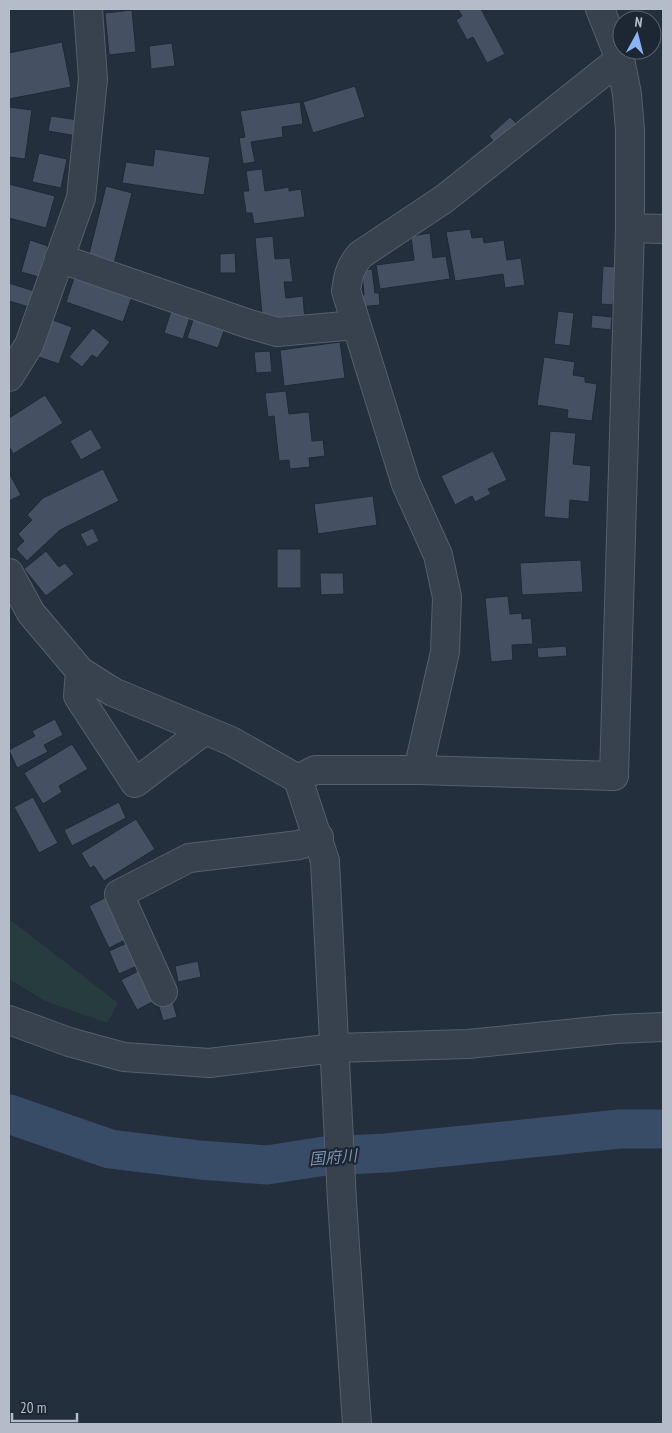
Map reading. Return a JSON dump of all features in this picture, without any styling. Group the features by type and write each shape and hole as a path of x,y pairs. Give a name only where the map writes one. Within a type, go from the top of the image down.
{"street":[{"path":"9,377 29,345 80,198 93,80 88,9"},
{"path":"600,9 612,39"},
{"path":"418,770 445,652 447,598 438,555 406,484 346,291 351,265 360,256 444,200 619,60"},
{"path":"298,779 316,770 418,770 614,776 630,228 630,130 627,94 620,60"},
{"path":"630,228 663,229"},
{"path":"59,258 277,332 356,325"},
{"path":"9,573 31,613 80,672 113,692 231,741 298,779 319,837 325,861 342,1201 357,1424"},
{"path":"80,672 78,696 135,783 204,730"},
{"path":"163,992 120,894 189,858 299,845 319,837"},
{"path":"9,1020 69,1042 124,1056 209,1063 335,1048 468,1044 616,1029 663,1027"}],"green space":[{"path":"9,919 118,1003 107,1023 45,1001 9,979"}],"building":[{"path":"458,9 481,9 505,54 487,63 473,37 467,40 456,20 462,16"},
{"path":"132,10 136,52 109,55 105,13"},
{"path":"62,42 71,87 9,99 9,53"},
{"path":"172,43 175,66 151,69 149,46"},
{"path":"355,86 365,117 313,133 303,102"},
{"path":"300,102 303,124 282,127 283,137 251,142 255,162 243,164 239,138 245,137 240,111"},
{"path":"9,107 32,110 25,159 9,157"},
{"path":"51,116 79,120 77,136 48,131"},
{"path":"510,117 517,124 495,143 489,136"},
{"path":"155,149 210,157 204,195 122,183 126,162 153,166"},
{"path":"39,153 67,159 61,188 32,182"},
{"path":"262,169 265,191 289,187 289,191 301,189 305,217 254,224 252,213 246,213 243,191 249,191 246,171"},
{"path":"9,184 55,196 46,228 9,218"},
{"path":"106,186 132,193 114,264 88,258"},
{"path":"470,229 472,238 483,237 484,243 504,240 507,260 521,258 525,285 505,288 503,274 455,281 446,232"},
{"path":"430,233 433,258 446,256 450,279 380,289 376,265 414,260 411,236"},
{"path":"273,236 275,259 290,258 293,282 284,282 286,298 303,296 305,321 263,325 255,238"},
{"path":"30,240 48,246 39,277 21,272"},
{"path":"235,253 236,273 220,273 220,254"},
{"path":"603,266 615,267 613,305 601,304"},
{"path":"372,269 375,293 379,293 380,305 359,307 358,295 364,295 362,270"},
{"path":"76,272 134,291 123,322 66,302"},
{"path":"9,283 34,291 29,307 9,301"},
{"path":"172,308 191,314 183,339 164,333"},
{"path":"558,311 574,313 570,346 554,344"},
{"path":"592,315 612,317 611,330 591,328"},
{"path":"194,317 225,328 218,348 187,338"},
{"path":"50,319 72,327 59,364 36,356"},
{"path":"93,328 110,342 97,358 92,355 82,367 69,357"},
{"path":"340,342 345,378 284,386 280,350"},
{"path":"270,351 272,372 256,373 254,352"},
{"path":"544,357 575,362 573,375 585,377 585,382 597,384 592,421 567,418 568,410 537,405"},
{"path":"286,391 289,414 309,412 312,441 323,440 325,456 309,458 310,467 290,469 289,460 279,461 274,416 268,417 265,393"},
{"path":"45,395 63,423 13,454 9,446 9,418"},
{"path":"91,429 102,448 81,460 70,441"},
{"path":"550,431 576,433 573,464 591,466 589,502 570,500 569,519 544,517"},
{"path":"493,451 507,480 488,489 491,494 475,502 472,496 455,505 441,476"},
{"path":"103,469 119,501 60,530 27,561 16,549 24,541 18,534 32,520 27,515 43,498"},
{"path":"9,473 21,495 9,501"},
{"path":"373,496 377,525 318,534 314,504"},
{"path":"93,528 99,541 87,547 80,534"},
{"path":"277,549 301,549 301,588 277,588"},
{"path":"46,551 59,567 65,563 74,574 46,596 24,569"},
{"path":"581,560 583,592 522,595 520,563"},
{"path":"320,573 343,573 344,594 321,595"},
{"path":"508,596 510,614 522,613 522,619 531,618 533,644 512,645 513,660 491,662 485,598"},
{"path":"566,646 567,656 538,658 537,648"},
{"path":"55,719 63,735 44,745 48,752 17,768 9,750 35,736 32,731"},
{"path":"72,744 88,769 59,786 62,792 43,804 24,773"},
{"path":"33,797 58,843 39,853 14,807"},
{"path":"119,802 126,818 72,846 64,830"},
{"path":"136,819 155,849 104,881 94,866 90,868 81,853"},
{"path":"112,894 133,936 109,948 89,906"},
{"path":"134,940 144,963 119,974 109,951"},
{"path":"198,961 201,977 178,982 175,966"},
{"path":"140,970 156,1000 137,1010 121,980"},
{"path":"172,999 177,1017 163,1021 158,1003"}],"waterway":[{"name":"国府川","path":"9,1114 110,1149 200,1160 267,1165 325,1156 386,1153 620,1129 663,1129"}]}
